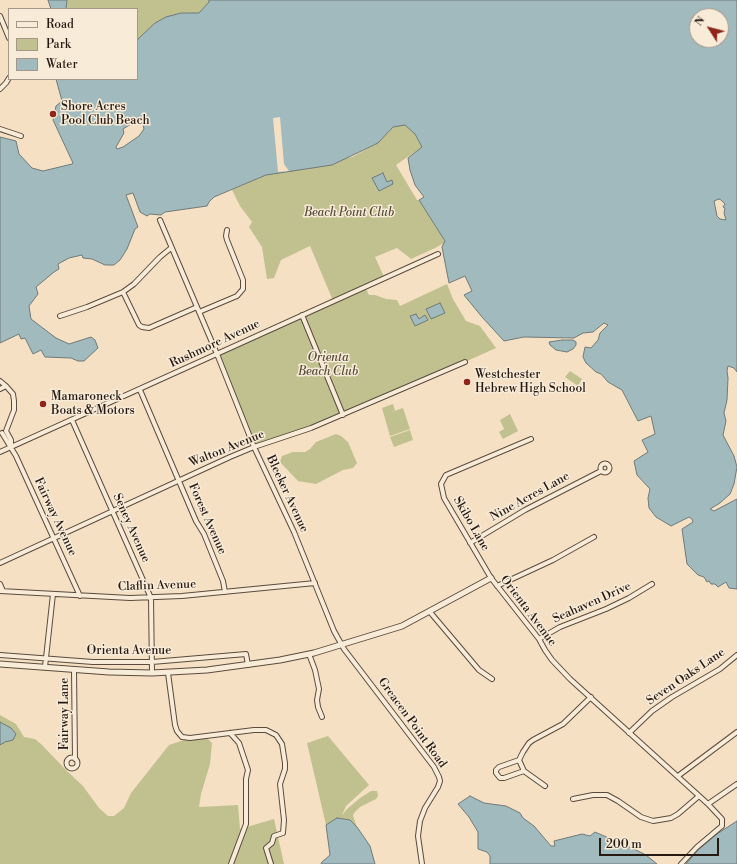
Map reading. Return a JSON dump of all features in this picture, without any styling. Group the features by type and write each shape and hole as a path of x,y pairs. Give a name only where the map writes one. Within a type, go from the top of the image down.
{"street":[{"path":"0,16 8,36"},
{"path":"0,89 8,80"},
{"path":"0,129 21,136"},
{"name":"Bleeker Avenue","path":"160,220 200,312 254,447 294,532 334,631 341,644"},
{"path":"200,312 237,296 244,289 243,280 227,240 227,230"},
{"path":"60,316 88,307 123,292 134,284 160,257 171,248"},
{"name":"Rushmore Avenue","path":"0,452 438,254"},
{"path":"123,292 139,325 142,327 149,328 197,306"},
{"path":"302,315 343,415"},
{"name":"Walton Avenue","path":"0,562 178,480 254,447 311,428 465,362"},
{"path":"0,381 12,394 14,401 14,410 3,432"},
{"path":"0,389 6,386"},
{"name":"Forest Avenue","path":"140,390 196,521 204,534 223,581 225,592"},
{"name":"Seney Avenue","path":"72,420 147,586 151,598 152,673"},
{"name":"Fairway Avenue","path":"3,432 11,440 11,447 80,596"},
{"name":"Skibo Lane","path":"491,578 444,498 441,484 446,475 451,472 530,439"},
{"name":"Nine Acres Lane","path":"470,543 525,510 601,470"},
{"path":"497,586 553,560 594,537"},
{"name":"Orienta Avenue","path":"0,664 74,670 152,673 207,670 248,665 309,654 374,636 402,626 491,578 540,639 545,650 560,668 629,733 678,776 722,819 722,826 697,846 681,864"},
{"name":"Claflin Avenue","path":"2,591 80,596 151,598 314,583"},
{"path":"0,584 2,591"},
{"name":"Seahaven Drive","path":"540,639 560,627 606,609 629,598 652,584"},
{"path":"45,667 53,594"},
{"path":"430,612 479,670 492,679"},
{"name":"Greacen Point Road","path":"341,644 434,767 439,778 440,781 438,787 425,808 420,821 418,836 422,864"},
{"name":"Orienta Avenue","path":"0,655 93,662 152,662 246,654 248,665"},
{"path":"309,654 316,670 319,690 317,700 322,717"},
{"name":"Seven Oaks Lane","path":"629,733 652,712 672,697 720,669 737,655"},
{"name":"Fairway Lane","path":"74,670 75,759"},
{"path":"168,673 175,725 177,731 182,737 190,738 254,730 266,730 276,734 282,744 285,763 280,784 284,820 283,833 274,836 272,843 266,848 271,864"},
{"path":"524,771 500,778 497,776 496,770 499,767 519,760 529,743 563,724 591,697"},
{"path":"678,776 737,732"},
{"path":"230,733 239,743 248,770 246,792 247,818 231,864"},
{"path":"519,760 524,771 545,786"},
{"path":"708,804 737,784"},
{"path":"573,798 593,795 607,795 641,817 653,821 671,818 699,796"}],"green space":[{"path":"67,0 209,0 209,2 199,13 181,13 155,23 138,40 138,8 66,8"},
{"path":"405,124 415,134 422,147 396,165 417,200 419,200 445,241 435,248 411,259 397,248 375,257 385,279 366,289 369,295 397,300 400,306 447,284 453,299 466,321 480,326 496,348 347,415 256,447 218,354 334,303 310,246 281,260 274,278 267,279 262,247 249,227 252,222 240,206 232,190 266,175 352,157 378,143 393,127"},
{"path":"570,371 582,379 578,386 565,377"},
{"path":"393,404 395,410 391,412 403,408 410,429 390,436 382,408"},
{"path":"510,414 518,431 503,439 499,432 504,429 500,420"},
{"path":"410,430 413,440 394,447 390,437"},
{"path":"336,434 348,442 357,463 353,468 343,470 316,484 298,481 280,462 282,456 293,452 305,452 316,442"},
{"path":"0,715 16,724 24,737 35,739 41,744 83,786 99,808 108,816 114,816 124,808 131,793 169,745 184,740 206,738 212,743 210,764 201,794 199,807 238,805 240,829 274,819 284,864 0,864"},
{"path":"328,736 369,785 346,806 342,815 360,798 371,791 377,791 378,796 376,799 360,807 354,813 353,816 357,827 350,820 337,818 326,825 307,743"}],"water":[{"path":"48,0 67,0 66,8 51,8"},
{"path":"209,0 737,0 737,372 734,368 728,366 727,400 724,413 726,421 723,435 734,456 737,467 734,484 730,494 710,509 714,511 737,499 737,589 729,588 726,582 718,587 715,584 711,584 709,581 707,582 704,577 698,575 687,564 682,529 693,522 692,519 689,517 671,526 656,517 649,508 648,498 650,489 637,475 634,461 648,452 642,440 655,434 651,416 638,421 622,390 608,382 601,374 596,372 586,363 583,357 585,347 591,348 598,340 600,333 608,325 604,323 593,332 583,333 574,338 524,337 504,341 464,295 472,291 465,276 449,283 442,247 445,241 419,200 424,197 415,185 410,170 408,158 422,147 415,134 405,125 393,127 378,143 332,165 266,175 214,197 207,206 165,212 161,215 150,214 147,216 140,212 133,193 126,195 138,227 135,229 127,249 120,260 114,265 105,265 92,259 83,258 82,255 69,258 58,264 59,269 36,287 38,294 29,306 31,319 56,338 69,344 91,337 95,340 98,348 84,361 78,361 71,358 45,357 41,350 33,354 25,338 21,339 19,334 0,343 0,137 16,141 19,154 32,168 43,171 72,164 73,163 53,120 56,106 62,101 56,80 138,80 138,40 155,23 166,17 181,13 199,13 209,2","holes":["139,119 142,121 144,129 139,136 123,147 117,149 116,147 124,133 123,129","719,199 725,204 723,207 725,208 724,213 726,220 720,219 717,216 714,201"]},
{"path":"383,173 387,182 392,180 393,184 379,191 372,178"},
{"path":"440,303 445,313 431,319 426,309"},
{"path":"416,314 419,319 425,315 428,320 415,326 410,316"},
{"path":"573,340 576,342 576,345 573,349 567,352 556,350 550,345 549,342"},
{"path":"0,722 11,728 16,734 13,740 0,745"},
{"path":"470,796 484,803 506,806 520,813 523,818 534,826 551,846 555,846 554,841 582,834 590,836 595,832 646,855 657,864 490,864 490,856 487,852 478,849 478,832 469,817 458,804"},
{"path":"337,818 350,820 357,827 370,846 375,864 321,864 330,855 326,825"},
{"path":"737,821 737,864 686,864 698,850 717,834"}],"pier":[{"path":"280,117 284,164 289,171 278,172 273,118"}],"place":[{"name":"Shore Acres Pool Club Beach","path":"53,114"},
{"name":"Westchester Hebrew High School","path":"467,382"},
{"name":"Mamaroneck Boats & Motors","path":"43,404"}],"park label":[{"name":"Beach Point Club","path":"349,213"},
{"name":"Orienta Beach Club","path":"328,365"}]}
